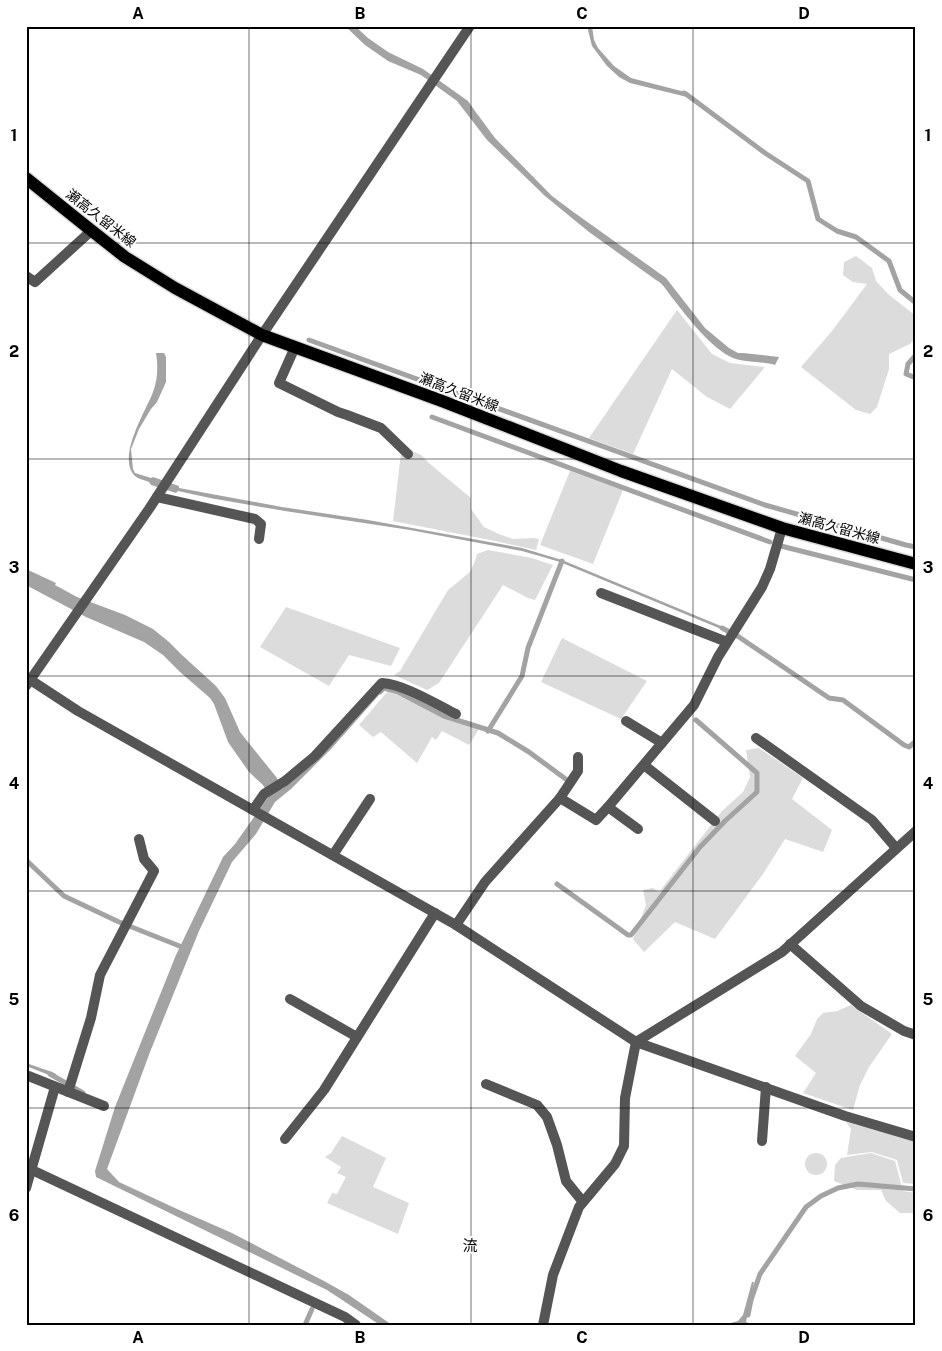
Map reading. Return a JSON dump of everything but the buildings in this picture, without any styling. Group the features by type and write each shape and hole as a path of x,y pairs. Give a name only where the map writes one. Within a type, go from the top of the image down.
{"main road":[{"name":"瀬高久留米線","path":"26,178 126,257 175,288 262,335 442,401 621,471 782,528 916,564"}],"street":[{"path":"470,26 262,335 157,497 28,681 456,925 636,1042 845,1116 916,1136"},
{"path":"26,276 36,282 91,231"},
{"path":"294,347 279,383 338,412 348,414 381,428 408,454"},
{"path":"157,497 260,521 259,539"},
{"path":"560,798 596,820 694,705 718,657 762,587 770,569 782,528"},
{"path":"601,593 727,642"},
{"path":"254,810 264,794 285,781 315,756 382,683 400,686 456,714"},
{"path":"626,721 662,743"},
{"path":"756,738 872,820 896,848"},
{"path":"456,925 485,882 560,798 578,771 578,757"},
{"path":"644,765 716,821"},
{"path":"333,855 370,799"},
{"path":"608,806 638,829"},
{"path":"543,1325 553,1275 580,1207 615,1164 624,1146 625,1098 636,1042 782,952 916,831"},
{"path":"68,1092 91,1018 100,975 154,872 144,858 139,839"},
{"path":"285,1139 324,1090 435,914"},
{"path":"790,944 861,1006 904,1031 916,1035"},
{"path":"290,999 357,1037"},
{"path":"26,1075 104,1106"},
{"path":"486,1084 537,1105 547,1117 557,1145 566,1181 583,1202"},
{"path":"26,1188 55,1087"},
{"path":"762,1141 766,1087"},
{"path":"32,1170 345,1317 356,1325"}],"shaded area":[{"path":"345,26 355,26 388,52 423,69 468,101 495,138 552,196 666,278 705,328 738,353 779,357 775,365 738,360 717,348 693,324 661,284 589,232 545,196 487,140 457,101 421,75 388,61 365,45"},
{"path":"587,26 592,26 594,40 598,48 614,66 631,78 689,93 687,97 630,83 619,77 607,66 592,46"},
{"path":"856,256 872,268 876,281 888,294 916,316 916,337 910,344 889,354 889,369 877,407 870,414 856,410 801,367 832,331 867,284 853,282 843,275 844,262"},
{"path":"677,310 712,354 730,363 765,367 730,409 707,397 672,369 633,454 589,438"},
{"path":"156,353 164,353 166,357 166,382 157,402 139,429 131,449 135,473 153,477 179,486 179,488 522,548 562,560 728,629 726,631 560,562 522,551 178,491 176,493 151,485 149,482 135,476 130,468 129,458 134,434 155,387 157,372"},
{"path":"412,451 421,455 471,498 471,509 484,527 513,539 539,539 536,550 393,521 401,453"},
{"path":"570,471 623,490 593,564 540,545"},
{"path":"488,550 532,558 553,565 535,600 503,585 439,683 427,690 394,675 400,671 448,590 470,572 477,554"},
{"path":"26,569 56,583 55,585 77,597 125,615 153,629 169,642 216,686 225,698 240,732 277,778 282,789 319,757 355,720 383,687 386,687 332,748 291,789 275,802 256,834 232,862 199,931 150,1052 107,1169 119,1182 232,1233 324,1281 349,1295 392,1325 380,1325 327,1290 96,1177 95,1171 115,1107 176,955 223,857 235,844 269,796 263,785 249,772 228,742 210,698 163,655 144,642 86,617 26,585"},
{"path":"286,607 400,648 391,666 349,655 329,686 260,647"},
{"path":"562,638 647,681 621,719 541,682"},
{"path":"387,692 398,695 444,718 479,729 469,745 442,731 436,740 432,737 417,763 381,732 373,737 359,725"},
{"path":"759,748 803,778 792,799 832,830 823,852 785,839 763,874 715,939 675,922 644,952 633,939 646,905 643,890 653,888 659,892 722,811 743,792 750,777 746,750"},
{"path":"851,1005 892,1034 869,1067 860,1085 853,1110 803,1093 816,1073 795,1056 811,1034 817,1019 823,1013 837,1011"},
{"path":"26,1063 56,1074 54,1077 26,1066"},
{"path":"846,1122 916,1141 916,1184 903,1183 897,1160 872,1152 847,1155 851,1129"},
{"path":"342,1136 386,1158 373,1187 409,1203 398,1234 327,1203 332,1193 337,1194 346,1177 337,1173 341,1167 325,1157 331,1153"},
{"path":"816,1153 824,1156 827,1164 824,1172 816,1175 808,1172 805,1164 808,1156"},
{"path":"871,1153 895,1161 903,1191 916,1193 916,1213 900,1213 886,1201 881,1190 857,1190 834,1181 835,1165 841,1158"},
{"path":"752,1282 754,1282 746,1322 754,1325 723,1325 738,1321 743,1315"}],"waterway":[{"path":"684,93 765,153 808,181 818,219 837,231 856,237 889,261 900,290 916,303"},
{"path":"309,340 765,505 916,547"},
{"path":"916,355 908,364 906,374 916,378"},
{"path":"432,417 770,542"},
{"path":"781,546 916,580"},
{"path":"488,731 522,676 528,648 562,561"},
{"path":"722,628 739,637 829,698 843,700 904,745 909,747 916,741"},
{"path":"380,692 384,688 398,692 444,716 498,733 529,752 567,780"},
{"path":"557,884 628,935 631,935 700,847 757,792 757,773 696,720"},
{"path":"26,860 64,896 119,922 182,947"},
{"path":"50,1074 83,1093"},
{"path":"748,1315 760,1274 806,1207 821,1196 838,1188 858,1184 916,1189"},
{"path":"305,1325 312,1309"}],"district":[{"name":"流","path":"470,1245"}]}
